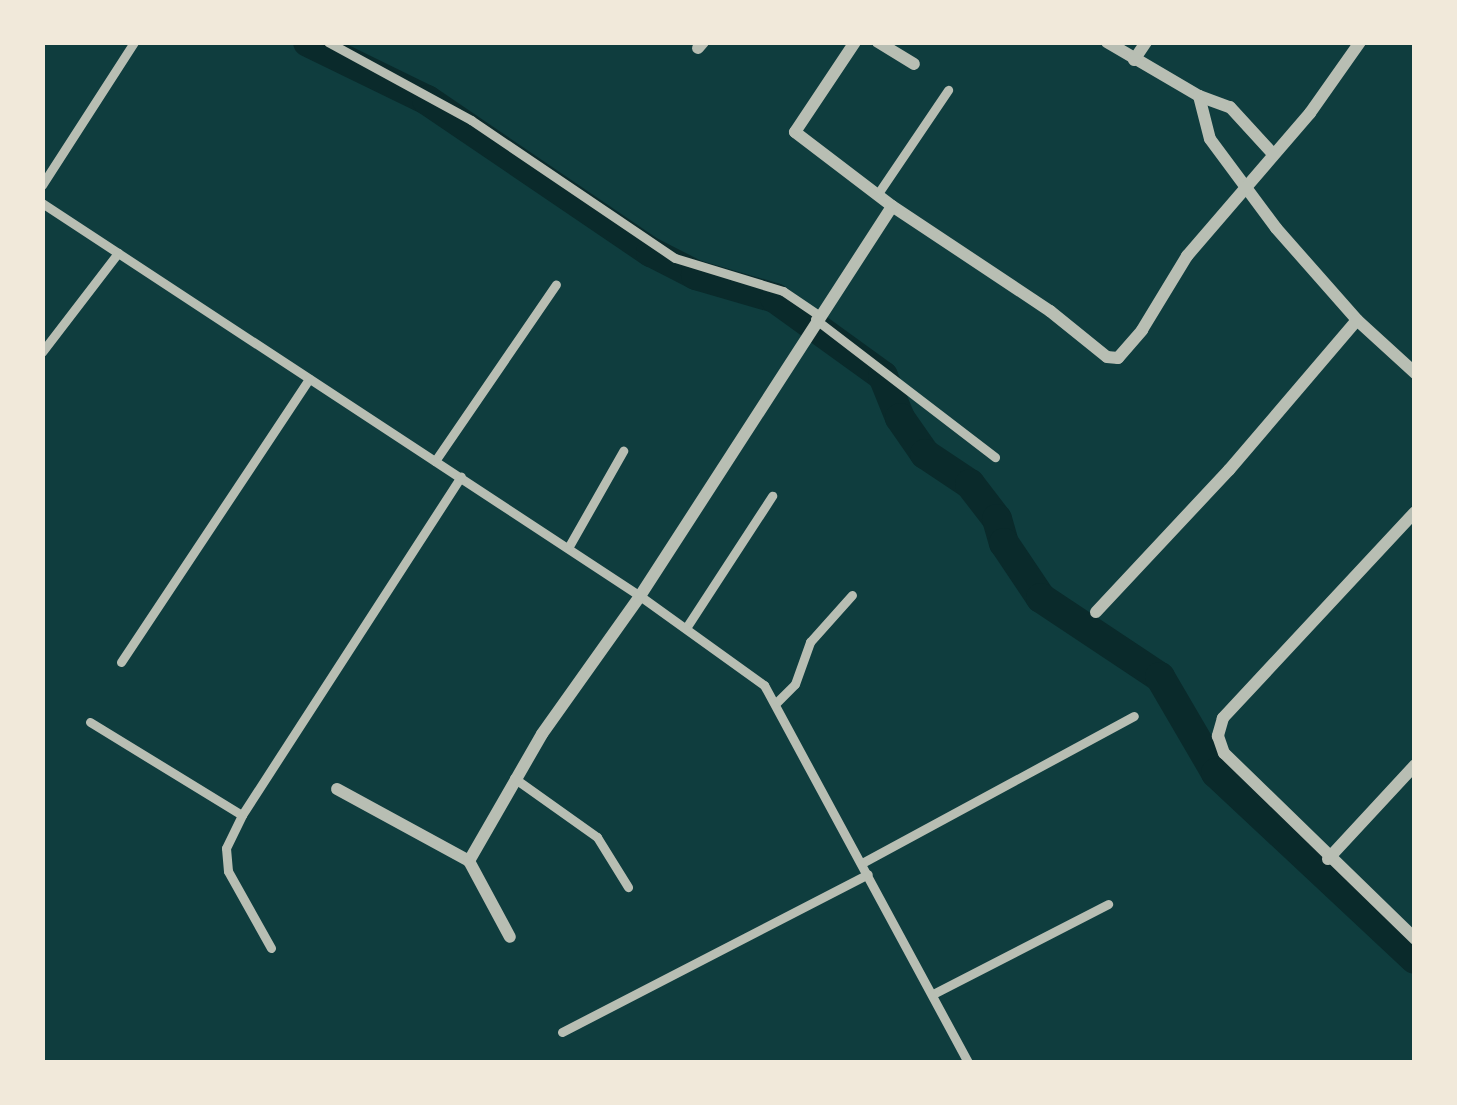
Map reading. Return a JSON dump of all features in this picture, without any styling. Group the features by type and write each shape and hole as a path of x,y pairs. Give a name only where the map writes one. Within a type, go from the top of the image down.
{"street":[{"path":"855,42 795,132 892,206 1113,359 1142,330 1187,256 1245,183 1310,113 1360,42"},
{"path":"878,42 914,64"},
{"path":"1107,42 1199,96 1230,106 1273,154"},
{"path":"1134,60 1146,42"},
{"path":"1199,96 1210,139 1276,228 1358,320 1415,374"},
{"path":"469,861 514,778 640,596 892,206"},
{"path":"1096,612 1229,470 1358,320"},
{"path":"1415,512 1223,718 1218,736 1224,753 1328,860 1415,939"},
{"path":"1328,860 1415,765"},
{"path":"337,789 469,861 510,937"}],"lane":[{"path":"42,184 134,42"},
{"path":"328,42 344,46 470,120 675,258 783,291 813,322 995,457"},
{"path":"877,195 948,90"},
{"path":"42,203 740,665 778,702 968,1063"},
{"path":"42,352 118,253"},
{"path":"435,461 556,284"},
{"path":"42,331 53,339"},
{"path":"121,662 309,380"},
{"path":"568,548 623,451"},
{"path":"271,948 224,859 242,815 461,477"},
{"path":"686,628 772,496"},
{"path":"778,702 795,684 810,642 852,595"},
{"path":"562,1032 865,869 1134,716"},
{"path":"90,722 242,815"},
{"path":"514,778 598,837 628,887"},
{"path":"933,994 1108,904"}],"waterway":[{"path":"308,42 427,100 651,252 696,275 775,298 883,376 900,418 925,454 970,484 997,519 1004,543 1041,598 1160,677 1216,773 1415,959"}]}
